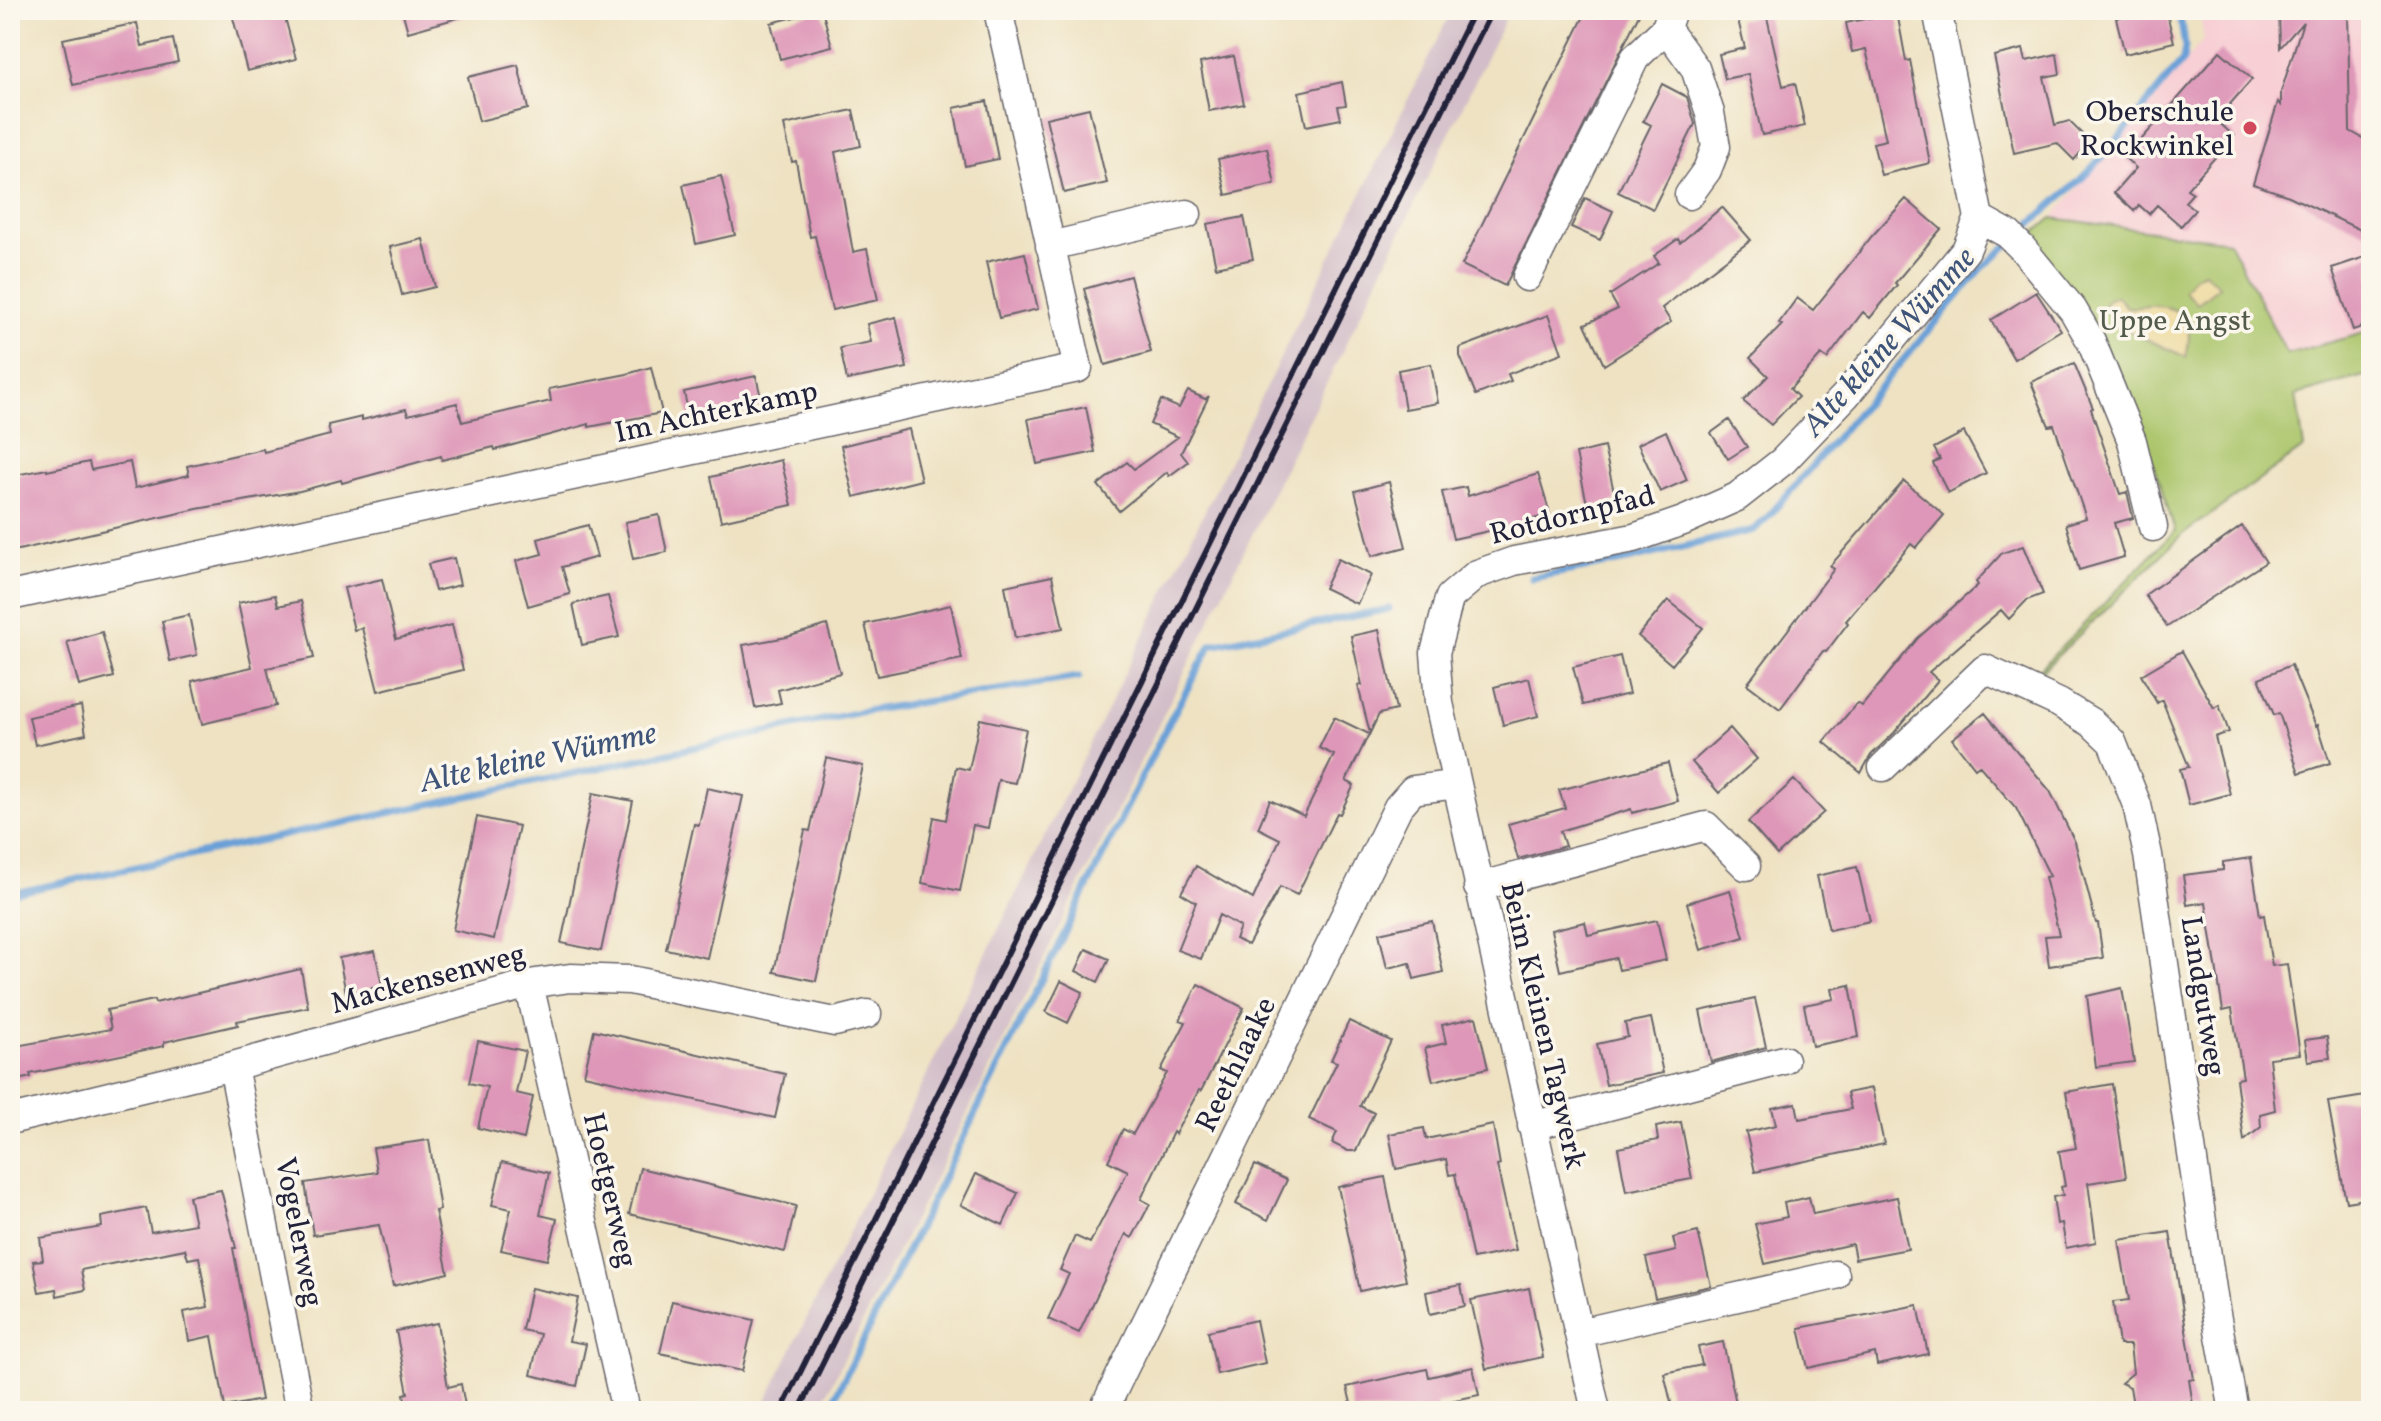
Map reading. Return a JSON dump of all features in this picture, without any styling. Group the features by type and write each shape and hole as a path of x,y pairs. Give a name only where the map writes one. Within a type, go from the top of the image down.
{"street":[{"name":"Im Achterkamp","path":"10,596 1078,368 998,10"},
{"path":"1937,10 1979,218 2015,241 2073,310 2091,341 2132,441 2153,527"},
{"path":"1527,277 1635,58 1669,19 1695,68 1710,113 1716,147 1707,170 1689,195"},
{"path":"1050,246 1187,214"},
{"name":"Rotdornpfad","path":"1435,653 1450,597 1477,574 1514,561 1634,538 1673,525 1737,497 1783,461 1846,395 1966,250 1979,218"},
{"name":"Beim Kleinen Tagwerk","path":"1435,653 1439,703 1478,887 1596,1411"},
{"name":"Landgutweg","path":"1883,767 1985,669 2059,703 2092,723 2112,742 2137,805 2148,855 2214,1303 2234,1411"},
{"name":"Reethlaake","path":"1103,1411 1398,807 1413,790 1457,784"},
{"path":"1478,887 1706,826 1746,866"},
{"name":"Mackensenweg","path":"10,1120 233,1066 529,984 570,978 630,980 835,1022 867,1014"},
{"name":"Hoetgerweg","path":"529,984 626,1411"},
{"path":"1532,1126 1784,1060"},
{"name":"Vogelerweg","path":"233,1066 300,1411"},
{"path":"1579,1333 1835,1275"}],"shaded area":[{"path":"1452,10 1510,10 818,1411 761,1411"},
{"name":"Oberschule Rockwinkel","path":"2199,10 2371,10 2371,331 2287,354 2229,241 2052,218 2204,39"}],"green space":[{"name":"Uppe Angst","path":"2052,218 2229,241 2287,354 2371,331 2371,374 2296,395 2304,448 2182,535 2038,675 2035,674 2175,531 2146,442 2021,244"}],"sand":[{"path":"2204,272 2219,286 2197,304 2184,290 2195,276"},
{"path":"2117,296 2127,307 2165,307 2181,314 2186,320 2189,336 2186,357 2112,322 2105,306 2107,300"}],"building":[{"path":"248,10 283,10 296,59 247,71 232,14"},
{"path":"402,10 465,10 465,16 408,32"},
{"path":"822,10 832,46 780,59 771,23"},
{"path":"1587,10 1641,10 1505,286 1462,265"},
{"path":"2150,10 2166,10 2174,42 2125,54 2116,18"},
{"path":"2279,10 2348,10 2350,131 2371,143 2371,235 2289,196 2253,184 2278,102 2281,105 2281,92 2303,22 2280,48"},
{"path":"1897,12 1906,61 1910,60 1930,163 1881,175 1873,143 1886,140 1866,49 1852,52 1846,23"},
{"path":"1766,13 1783,86 1795,83 1805,126 1762,135 1748,74 1725,79 1719,54 1745,48 1738,20"},
{"path":"137,23 142,46 173,39 178,62 73,85 63,39"},
{"path":"2023,49 2026,61 2057,54 2060,74 2044,77 2055,125 2069,121 2090,142 2074,160 2057,143 2014,153 1994,56"},
{"path":"2220,51 2252,79 2216,120 2234,136 2187,189 2193,193 2185,202 2195,210 2181,226 2157,205 2149,214 2139,205 2134,211 2114,193 2136,168 2125,158"},
{"path":"1234,56 1244,104 1209,111 1200,63"},
{"path":"518,65 528,109 479,121 468,77"},
{"path":"1342,82 1346,105 1338,106 1341,119 1306,126 1299,92"},
{"path":"1662,84 1687,97 1695,124 1653,209 1618,192 1651,125 1643,121"},
{"path":"987,101 998,159 965,166 954,108"},
{"path":"1089,108 1107,183 1064,193 1046,118"},
{"path":"853,110 861,146 835,152 853,252 867,249 878,300 832,310 815,236 810,237 796,161 792,162 784,125"},
{"path":"1267,148 1275,184 1226,195 1218,159"},
{"path":"721,176 735,235 696,244 683,185"},
{"path":"1585,198 1613,211 1600,240 1571,227"},
{"path":"1906,199 1941,229 1870,318 1863,312 1827,359 1821,355 1790,389 1798,397 1771,425 1743,401 1768,376 1750,358 1782,325 1779,323 1797,298 1813,310"},
{"path":"1722,207 1751,240 1662,308 1671,322 1604,365 1585,324 1618,309 1610,295 1659,263 1654,256 1678,239 1680,243"},
{"path":"1244,217 1253,259 1216,267 1207,224"},
{"path":"423,239 435,287 402,295 390,247"},
{"path":"1025,253 1038,309 999,318 986,262"},
{"path":"2371,255 2371,324 2353,330 2332,268"},
{"path":"1130,276 1151,352 1105,365 1084,289"},
{"path":"2036,292 2061,330 2014,359 1991,320"},
{"path":"1548,315 1562,353 1508,374 1511,381 1476,395 1460,356 1460,348"},
{"path":"896,317 907,368 847,380 840,348 871,342 867,324"},
{"path":"2074,363 2093,408 2120,494 2127,492 2133,518 2114,523 2124,557 2079,570 2066,524 2086,518 2054,425 2049,426 2031,382"},
{"path":"1431,364 1438,403 1405,409 1398,370"},
{"path":"651,367 662,413 589,427 589,424 495,450 494,447 442,460 441,456 342,483 341,480 300,491 197,509 10,552 10,476 89,462 91,470 130,462 135,488 189,475 187,466 263,449 264,452 330,435 328,425 362,417 362,420 406,409 408,415 457,403 462,422 551,401 549,389"},
{"path":"756,376 763,406 690,422 684,392"},
{"path":"1188,391 1205,399 1209,396 1181,453 1188,462 1169,476 1167,472 1119,511 1098,485 1127,462 1134,469 1178,437 1150,424 1161,400 1179,408"},
{"path":"1086,407 1095,452 1037,464 1028,419"},
{"path":"1729,420 1747,447 1728,459 1711,433"},
{"path":"909,429 921,480 854,497 841,446"},
{"path":"1666,431 1687,480 1660,492 1638,444"},
{"path":"1964,432 1986,473 1948,493 1933,463 1940,459 1934,448"},
{"path":"1604,447 1616,501 1588,508 1576,454"},
{"path":"781,460 792,505 721,521 711,477"},
{"path":"1538,474 1550,514 1453,539 1442,492 1466,487 1468,496"},
{"path":"1904,481 1944,515 1916,548 1911,544 1846,621 1848,623 1780,709 1747,684 1834,569 1830,566"},
{"path":"1389,482 1406,547 1372,556 1355,491"},
{"path":"659,515 667,552 633,559 625,522"},
{"path":"588,525 597,557 562,567 570,594 528,606 516,561 542,554 538,539"},
{"path":"2242,526 2266,562 2167,627 2145,595"},
{"path":"2023,546 2043,594 2027,600 2009,619 2001,610 1929,672 1938,680 1894,733 1871,755 1861,773 1824,742 1857,703 1862,706 1918,638 1978,585 1976,582 2002,553"},
{"path":"454,558 460,585 435,591 428,564"},
{"path":"1338,559 1371,575 1357,604 1324,588"},
{"path":"1052,576 1063,628 1015,638 1005,586"},
{"path":"382,579 396,639 452,625 463,670 378,691 362,628 354,630 344,588"},
{"path":"275,595 278,606 301,601 314,658 267,668 276,706 202,724 192,681 252,667 238,603"},
{"path":"608,596 619,637 582,645 573,604"},
{"path":"1668,600 1703,628 1672,665 1638,636"},
{"path":"951,605 962,659 877,676 865,624"},
{"path":"189,615 197,655 170,661 162,621"},
{"path":"827,625 840,673 778,690 781,703 755,708 743,645 787,637"},
{"path":"1379,630 1396,710 1379,714 1370,733 1358,686 1362,685 1351,636"},
{"path":"102,632 114,677 79,686 67,642"},
{"path":"2182,651 2214,708 2219,705 2229,732 2215,737 2230,794 2189,805 2180,769 2189,767 2162,700 2157,703 2141,675"},
{"path":"1620,656 1629,694 1583,705 1573,667"},
{"path":"2291,665 2318,725 2330,763 2299,773 2279,713 2274,715 2259,678"},
{"path":"1529,678 1538,716 1503,725 1494,687"},
{"path":"81,706 86,734 35,745 29,717"},
{"path":"1985,713 2050,791 2075,842 2098,923 2103,958 2049,966 2045,936 2059,935 2045,877 2050,876 2016,808 1979,765 1975,768 1952,739"},
{"path":"1334,717 1369,734 1346,781 1354,785 1297,895 1280,887 1248,945 1235,939 1240,927 1219,915 1201,959 1177,950 1196,902 1181,893 1196,866 1253,899 1280,839 1258,828 1270,800 1304,816 1334,755 1319,748"},
{"path":"980,719 1026,729 1015,783 998,780 988,828 973,825 960,891 922,883 934,817 946,820 956,767 969,770"},
{"path":"1730,728 1757,759 1719,793 1692,762"},
{"path":"826,758 863,766 816,981 774,972 805,830 810,831"},
{"path":"1668,763 1678,801 1632,813 1631,809 1560,831 1565,846 1518,859 1508,824 1565,808 1559,790"},
{"path":"1794,780 1824,812 1777,855 1748,822"},
{"path":"707,788 743,796 707,958 666,949 694,824 699,825"},
{"path":"593,793 633,801 601,951 561,943"},
{"path":"477,817 519,826 494,939 453,930"},
{"path":"2251,858 2272,966 2287,964 2300,1054 2269,1058 2275,1110 2260,1114 2261,1127 2244,1141 2236,1079 2243,1078 2232,1009 2223,1011 2206,902 2187,905 2183,875 2223,870 2223,862"},
{"path":"1857,867 1870,921 1829,930 1817,876"},
{"path":"1730,890 1744,937 1701,950 1687,903"},
{"path":"1657,920 1666,960 1619,970 1616,958 1560,971 1551,930 1585,922 1588,935"},
{"path":"1432,921 1443,972 1414,979 1410,963 1387,968 1379,933"},
{"path":"1086,949 1109,959 1098,982 1076,971"},
{"path":"375,951 382,986 346,993 339,958"},
{"path":"301,969 308,1007 237,1021 238,1025 164,1042 164,1046 30,1074 31,1077 10,1082 10,1047 111,1029 107,1010 154,1000 155,1003"},
{"path":"1061,981 1083,992 1068,1023 1046,1012"},
{"path":"1198,984 1244,1008 1201,1091 1175,1134 1173,1132 1141,1199 1150,1204 1132,1238 1126,1234 1079,1333 1048,1319 1069,1274 1060,1270 1075,1236 1090,1243 1128,1171 1108,1161 1123,1129 1133,1134 1167,1073 1161,1070 1186,1022 1180,1020"},
{"path":"1850,985 1859,1037 1812,1046 1804,1005 1834,999 1832,989"},
{"path":"2122,988 2134,1062 2096,1067 2087,996"},
{"path":"1755,999 1766,1047 1711,1062 1700,1011"},
{"path":"1476,1017 1488,1068 1433,1081 1425,1048 1446,1043 1442,1025"},
{"path":"1651,1018 1663,1073 1606,1085 1597,1044 1628,1037 1625,1023"},
{"path":"1349,1021 1391,1041 1360,1106 1374,1113 1356,1151 1348,1151 1332,1143 1337,1132 1309,1119 1337,1062 1331,1060"},
{"path":"594,1030 785,1074 775,1118 584,1075"},
{"path":"2327,1037 2330,1058 2308,1061 2305,1040"},
{"path":"478,1041 525,1051 516,1093 533,1097 524,1139 478,1128 487,1087 469,1083"},
{"path":"2112,1084 2126,1177 2088,1183 2096,1242 2066,1248 2062,1223 2057,1224 2053,1197 2063,1195 2061,1187 2065,1186 2059,1151 2076,1148 2066,1092"},
{"path":"1872,1088 1884,1144 1755,1172 1746,1132 1776,1125 1772,1108 1796,1103 1799,1119 1851,1109 1847,1093"},
{"path":"2371,1095 2371,1198 2346,1202 2328,1102"},
{"path":"1681,1122 1692,1179 1626,1191 1618,1148 1658,1140 1656,1127"},
{"path":"1493,1125 1500,1165 1497,1166 1516,1250 1473,1259 1455,1174 1449,1175 1446,1159 1396,1169 1389,1134 1424,1128 1426,1139"},
{"path":"429,1140 440,1210 435,1211 448,1273 393,1286 379,1225 313,1235 305,1183 377,1172 373,1148"},
{"path":"502,1162 549,1173 540,1215 557,1219 547,1260 501,1250 511,1209 492,1205"},
{"path":"1255,1165 1287,1180 1268,1220 1236,1204"},
{"path":"640,1168 796,1206 785,1252 629,1214"},
{"path":"976,1174 1018,1193 1003,1225 961,1205"},
{"path":"1385,1177 1406,1281 1360,1291 1338,1187"},
{"path":"221,1190 236,1248 233,1248 261,1400 225,1407 212,1336 189,1341 184,1312 208,1307 199,1257 188,1259 185,1249 81,1270 85,1290 57,1296 56,1289 39,1292 33,1261 43,1260 40,1238 102,1227 101,1217 146,1208 151,1232 195,1224 189,1196"},
{"path":"1809,1197 1813,1214 1897,1197 1908,1249 1855,1259 1852,1244 1765,1264 1755,1224 1787,1217 1784,1203"},
{"path":"1698,1232 1711,1286 1655,1298 1646,1258 1676,1251 1673,1238"},
{"path":"2170,1232 2194,1379 2189,1380 2194,1411 2134,1411 2130,1387 2121,1383 2133,1373 2130,1345 2119,1345 2113,1302 2129,1300 2119,1240"},
{"path":"1461,1285 1465,1306 1430,1314 1426,1292"},
{"path":"531,1288 578,1298 569,1341 586,1344 577,1386 531,1375 540,1334 522,1330"},
{"path":"1529,1288 1543,1357 1486,1369 1471,1300"},
{"path":"672,1301 754,1320 742,1371 660,1353"},
{"path":"1918,1305 1928,1354 1877,1365 1875,1353 1808,1368 1799,1328"},
{"path":"1256,1320 1265,1363 1217,1374 1208,1331"},
{"path":"437,1323 448,1387 461,1384 466,1411 407,1411 404,1394 408,1393 396,1331"},
{"path":"1723,1342 1736,1403 1700,1411 1673,1411 1664,1373 1702,1365 1698,1347"},
{"path":"1473,1367 1479,1395 1436,1404 1437,1411 1353,1411 1347,1387 1427,1369 1429,1377"}],"waterway":[{"name":"Alte kleine Wümme","path":"2017,236 2108,151 2183,60 2185,47 2179,10"},
{"name":"Alte kleine Wümme","path":"1532,578 1627,560 1754,530 1982,268 2008,245"},
{"path":"828,1411 1166,728 1211,645 1389,609"},
{"name":"Alte kleine Wümme","path":"10,894 860,712 1079,677"}],"railway":[{"path":"781,1411 1474,10"},
{"path":"799,1411 1492,10"}],"place":[{"name":"Oberschule Rockwinkel","path":"2250,128"}]}
